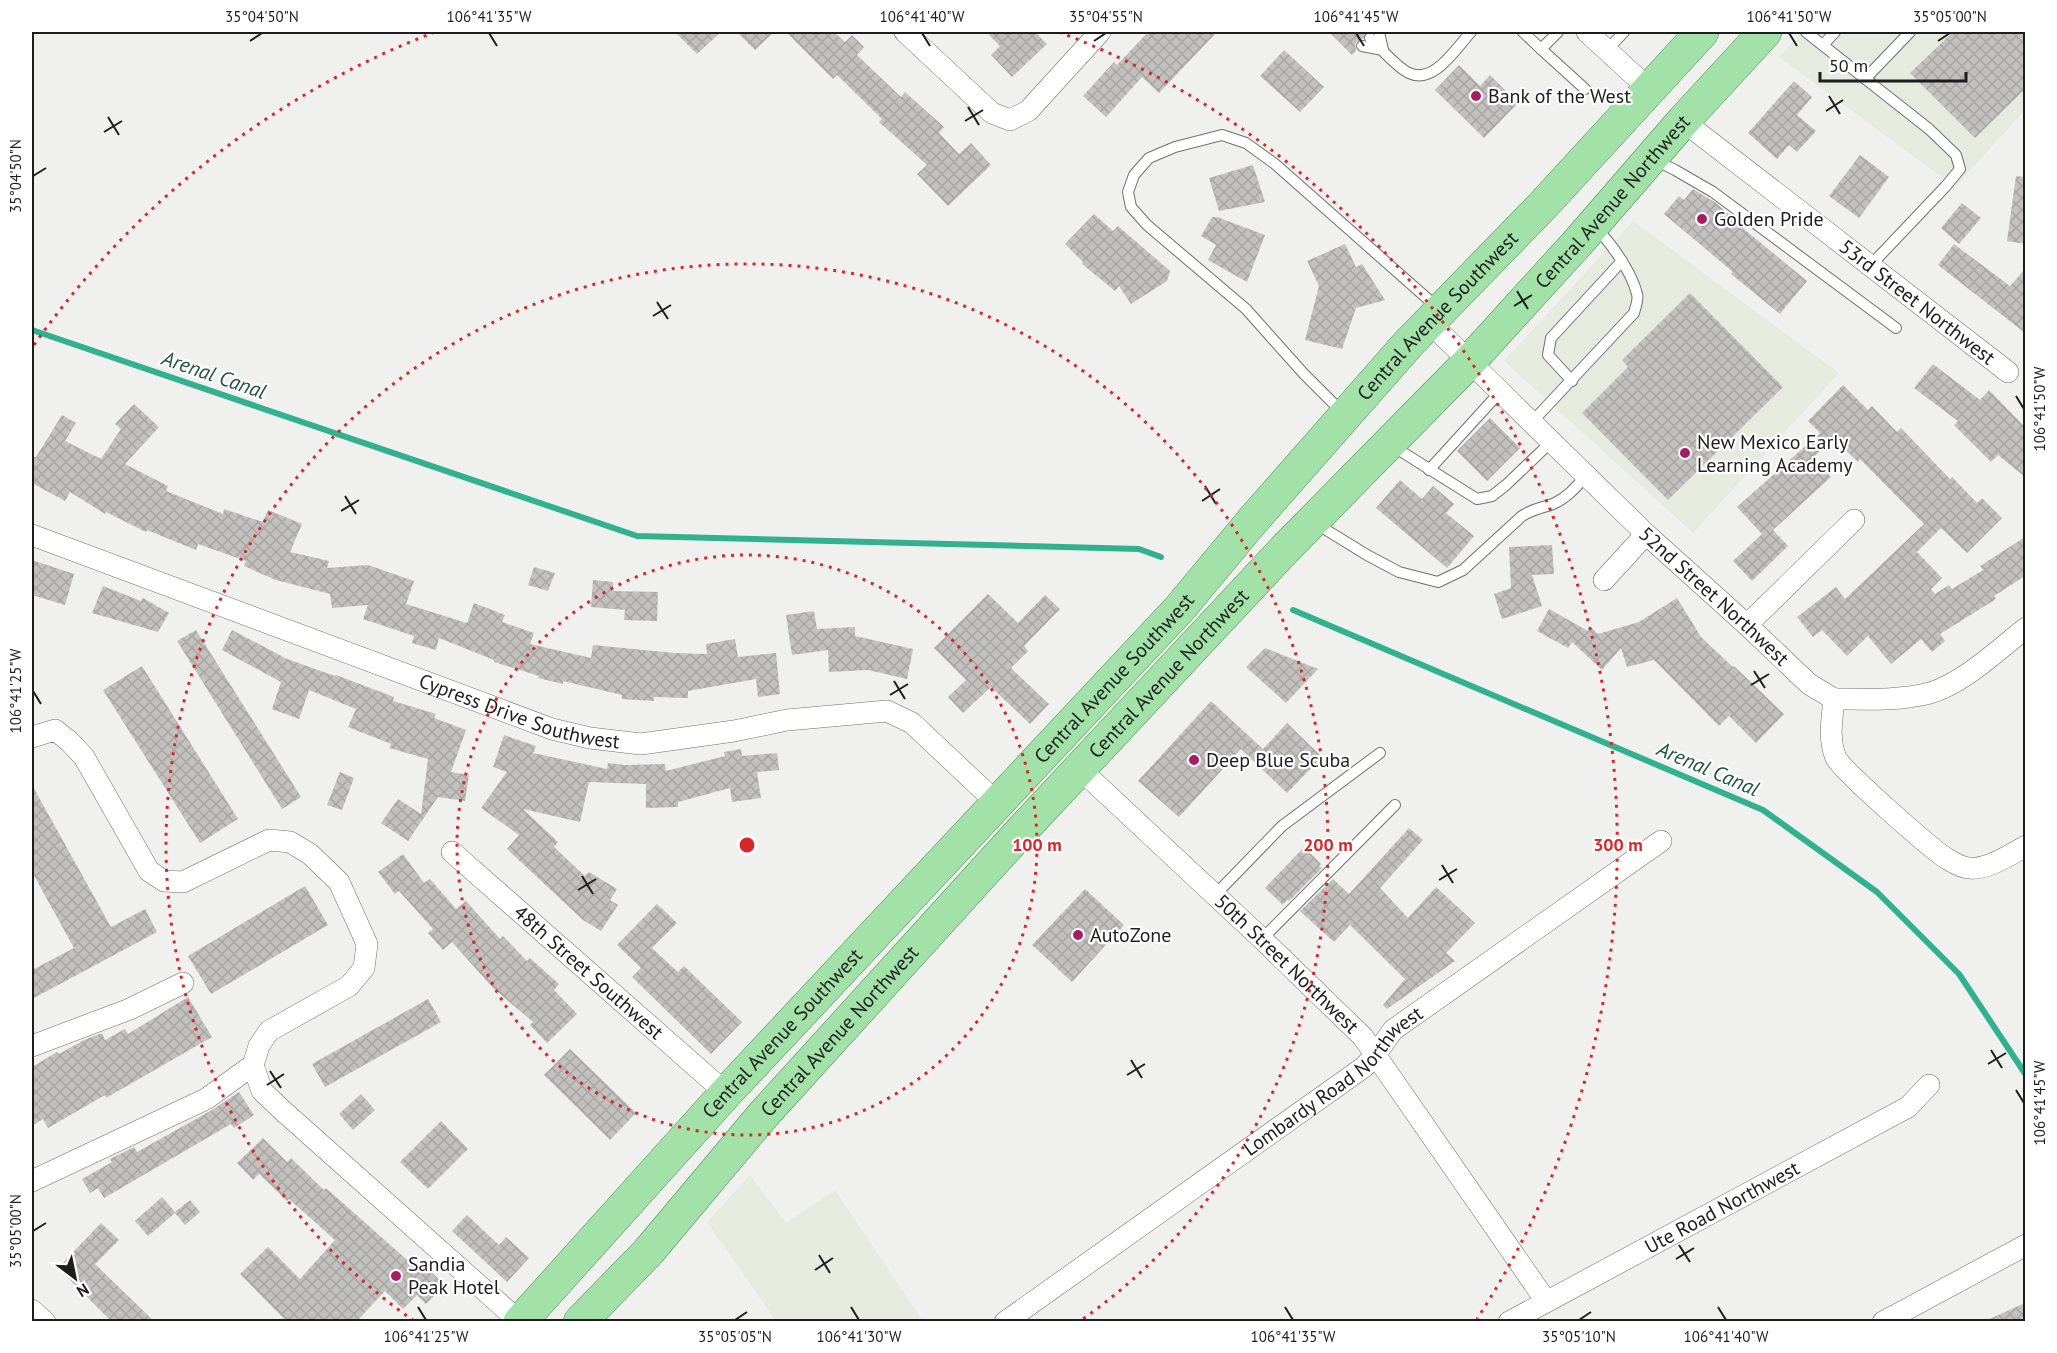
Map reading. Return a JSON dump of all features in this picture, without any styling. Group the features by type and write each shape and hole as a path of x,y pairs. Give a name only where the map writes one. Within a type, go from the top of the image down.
{"main road":[{"name":"Central Avenue Southwest","path":"520,1322 726,1093 1180,608 1253,520 1408,344 1650,90 1702,32"},
{"name":"Central Avenue Northwest","path":"580,1322 649,1251 763,1115 1024,828 1284,550 1469,362 1765,32"}],"street":[{"path":"905,32 992,113 1010,120 1028,111 1100,32"},
{"path":"1587,32 1650,90"},
{"name":"53rd Street Northwest","path":"1683,122 2008,372"},
{"name":"52nd Street Northwest","path":"1436,317 1469,362 1646,534 1809,684 1834,699"},
{"path":"1747,625 1854,520"},
{"path":"1604,580 1646,534"},
{"name":"Cypress Drive Southwest","path":"32,535 552,729 591,738 641,744 734,731 787,720 887,711 912,723 997,803"},
{"path":"2025,628 1959,679 1932,692 1896,699 1834,699 1830,738 1837,759 1850,774 1929,846 1948,860 1970,868 1995,863 2025,846"},
{"path":"32,736 55,730 84,757 149,871 164,881 183,882 269,840 290,842 310,854 339,882 367,944 364,968 349,986 269,1031 259,1046 253,1065 206,1100 32,1181"},
{"name":"50th Street Northwest","path":"1080,769 1349,1022 1376,1054 1546,1301"},
{"name":"Lombardy Road Northwest","path":"1005,1322 1364,1066 1376,1054 1393,1030 1661,841"},
{"name":"48th Street Southwest","path":"452,852 726,1093"},
{"path":"32,1046 130,1009 183,983"},
{"path":"253,1065 262,1091 520,1322"},
{"name":"Ute Road Northwest","path":"1509,1322 1908,1107 1929,1085"},
{"path":"1883,1322 2025,1245"},
{"path":"32,1310 45,1322"}],"lane":[{"path":"1370,38 1408,72 1420,76 1434,73 1471,32"},
{"path":"1523,32 1585,89"},
{"path":"1541,49 1558,32"},
{"path":"1607,50 1624,32"},
{"path":"1806,32 1936,135 1956,155 1960,169 1870,266"},
{"path":"1823,45 1835,32"},
{"path":"1865,79 1910,32"},
{"path":"1345,415 1304,374 1246,309 1147,225 1131,207 1128,192 1134,175 1149,158 1175,147 1222,135 1246,143 1275,164 1436,317"},
{"path":"1651,158 1713,192 1896,328"},
{"path":"1532,423 1634,313 1638,296 1622,261 1608,240 1593,225"},
{"path":"1572,381 1548,355 1551,338 1622,261"},
{"path":"1429,470 1500,392"},
{"path":"1388,443 1477,499 1492,496 1551,442"},
{"path":"1313,521 1357,549 1400,572 1438,582 1463,570 1522,516 1532,509 1553,504 1570,493 1586,476"},
{"path":"1215,895 1282,826 1380,753"},
{"path":"1262,939 1395,804"}],"shaded area":[{"path":"1802,32 2025,32 2025,110 1955,187 1779,57"},
{"name":"New Mexico Early Learning Academy","path":"1633,221 1839,373 1693,533 1504,361"},
{"path":"750,1175 786,1223 835,1190 923,1321 776,1321 707,1222"}],"building":[{"path":"675,32 721,32 697,54"},
{"path":"737,32 774,32 755,50"},
{"path":"786,32 834,32 845,42 852,35 864,47 857,55 901,97 905,92 944,127 939,133 959,154 971,143 991,165 948,206 917,174 927,165 879,122 882,119 837,75 833,79"},
{"path":"986,32 1035,32 1047,44 1012,77 991,55 1000,46"},
{"path":"1148,32 1217,32 1159,93 1142,77 1106,117 1083,96 1114,62 1117,65"},
{"path":"1329,32 1367,32 1363,39 1356,42 1356,51 1352,55"},
{"path":"1953,32 2025,32 2025,89 1975,138 1910,73"},
{"path":"1284,50 1324,87 1300,112 1260,76"},
{"name":"Bank of the West","path":"1459,65 1480,86 1490,75 1518,103 1484,138 1435,90"},
{"path":"1794,81 1812,97 1797,115 1816,131 1797,152 1789,145 1777,159 1748,133"},
{"path":"1860,155 1889,177 1859,218 1829,196"},
{"path":"1253,165 1265,202 1219,211 1209,178"},
{"path":"2016,176 2025,177 2025,244 2007,241"},
{"path":"1693,189 1716,203 1807,281 1780,314 1664,214 1679,196 1684,200"},
{"path":"1962,203 1981,218 1959,244 1941,228"},
{"path":"1094,214 1113,231 1118,226 1170,271 1167,281 1131,304 1119,286 1115,291 1082,264 1083,262 1065,244"},
{"path":"1212,217 1265,235 1247,282 1208,260 1216,245 1201,236"},
{"path":"1345,244 1356,267 1362,264 1385,300 1356,308 1342,349 1305,340 1319,286 1307,261"},
{"path":"1954,244 2010,286 2025,269 2025,333 1938,265"},
{"path":"1690,293 1783,387 1668,500 1582,413 1628,367 1622,360"},
{"path":"1933,364 1980,400 1989,390 2025,427 2025,477 1998,455 1991,462 1954,425 1958,421 1914,388"},
{"path":"1843,385 1868,410 1872,406 1897,432 1901,428 1950,479 1952,477 1977,503 1982,498 2002,518 1967,553 1941,528 1917,552 1942,578 1931,589 1935,594 1949,585 1952,589 1983,570 1980,566 2025,537 2025,576 1994,596 1996,599 1940,634 1945,641 1932,652 1921,639 1891,664 1868,636 1847,656 1822,630 1813,637 1797,617 1836,587 1845,599 1924,524 1860,459 1858,462 1833,438 1813,458 1831,477 1773,530 1788,546 1752,581 1733,561 1762,534 1737,507 1820,433 1808,421"},
{"path":"134,404 159,427 125,464 168,486 166,491 223,514 224,509 263,522 268,510 302,524 290,552 329,561 327,568 368,565 414,581 406,604 467,623 474,603 505,615 502,622 534,633 530,644 591,658 593,645 707,654 706,644 735,639 738,657 776,653 780,694 758,697 756,679 688,691 688,698 654,697 654,701 622,699 622,695 563,681 563,684 538,678 539,676 494,662 494,660 439,638 436,650 412,643 414,636 363,619 368,605 332,608 330,594 276,580 244,566 246,561 198,544 196,550 147,530 146,532 106,512 105,514 70,492 65,501 32,483 32,457 36,457 62,415 76,423 65,441 101,459 121,429 115,424"},
{"path":"1490,418 1520,448 1487,481 1457,451"},
{"path":"1400,480 1422,499 1433,486 1454,504 1446,513 1474,536 1447,568 1376,508"},
{"path":"1552,545 1554,574 1532,575 1542,606 1502,619 1494,594 1511,588 1509,547"},
{"path":"32,560 74,574 65,605 32,595"},
{"path":"534,567 555,573 548,591 528,585"},
{"path":"593,580 613,582 613,591 658,592 657,621 624,620 625,610 591,607"},
{"path":"103,586 141,601 143,598 169,613 158,632 92,613"},
{"path":"988,594 1018,623 1045,595 1060,609 1024,646 1028,651 1011,668 1049,704 1030,724 991,687 963,713 948,697 966,680 934,648"},
{"path":"1677,598 1701,637 1784,714 1756,743 1729,716 1719,726 1654,660 1627,667 1621,648 1602,670 1572,642 1568,648 1537,631 1549,609 1588,631 1591,627 1598,634 1639,622"},
{"path":"814,611 817,629 855,627 855,636 913,649 907,679 868,670 829,672 828,650 792,655 786,615"},
{"path":"196,630 301,797 282,809 177,641"},
{"path":"232,630 287,659 394,697 393,701 436,714 434,718 466,730 451,772 469,775 465,801 438,797 408,841 381,823 398,799 421,814 428,759 389,748 391,744 348,727 356,709 309,690 299,719 272,709 281,682 222,650"},
{"path":"1265,648 1318,669 1286,703 1246,667"},
{"path":"142,666 238,819 200,843 103,690"},
{"name":"Deep Blue Scuba","path":"1211,701 1263,749 1287,723 1322,757 1287,793 1241,749 1179,817 1138,781"},
{"path":"504,735 536,746 533,753 607,769 608,763 665,764 666,771 725,756 724,752 741,749 742,756 777,753 779,770 757,772 761,798 732,802 730,788 678,802 678,807 646,808 646,784 589,782 580,822 523,809 558,842 554,847 585,876 589,872 617,889 610,900 618,905 601,931 583,920 507,849 519,835 481,808 507,772 493,767"},
{"path":"340,772 354,778 342,810 327,805"},
{"path":"32,785 111,927 145,909 157,932 32,999 32,970 74,948 32,872"},
{"path":"1409,828 1423,840 1380,888 1408,918 1436,887 1475,923 1446,953 1455,961 1387,1009 1383,1005 1405,979 1350,925 1334,942 1300,911 1333,879 1349,894"},
{"path":"1304,847 1321,864 1319,866 1322,868 1283,905 1265,888"},
{"path":"403,854 424,883 430,879 456,909 466,901 500,939 503,936 527,961 530,958 559,984 554,990 577,1014 547,1043 530,1025 533,1022 493,988 452,942 443,950 428,933 433,929 399,891 395,894 378,872"},
{"path":"305,886 328,925 211,994 188,956"},
{"name":"AutoZone","path":"1085,889 1124,925 1072,982 1032,945"},
{"path":"657,904 677,923 652,948 678,972 684,966 742,1022 711,1054 632,977 641,968 617,945"},
{"path":"188,997 212,1037 106,1098 105,1095 48,1128 43,1119 32,1126 32,1067 57,1052 59,1054 102,1033 105,1040 125,1029 128,1034"},
{"path":"428,999 441,1022 325,1087 312,1064"},
{"path":"570,1049 636,1113 610,1140 544,1075"},
{"path":"239,1092 254,1115 234,1128 231,1124 104,1198 98,1188 90,1193 82,1179 112,1162 110,1159 134,1147 137,1152 212,1110"},
{"path":"361,1094 375,1110 353,1130 339,1114"},
{"path":"441,1121 468,1149 428,1189 400,1162"},
{"path":"263,1138 287,1162 291,1158 324,1190 326,1188 414,1266 419,1260 445,1285 426,1304 417,1295 403,1309 385,1291 356,1322 287,1322 240,1274 268,1247 300,1279 335,1240 289,1199 287,1201 259,1174 253,1180 237,1163"},
{"path":"162,1197 175,1212 190,1200 200,1212 185,1225 175,1213 148,1236 135,1221"},
{"path":"467,1215 499,1245 506,1237 529,1258 507,1282 452,1231"},
{"path":"101,1223 119,1240 95,1264 155,1322 112,1322 58,1268"},
{"path":"2025,1303 2025,1322 1983,1322"}],"waterway":[{"path":"32,330 637,536 1139,549 1161,557"},
{"name":"Arenal Canal","path":"1293,610 1763,810 1877,892 1959,974 2026,1075"}],"place":[{"name":"Bank of the West","path":"1476,96"},
{"name":"Golden Pride","path":"1702,219"},
{"name":"New Mexico Early Learning Academy","path":"1685,453"},
{"name":"Deep Blue Scuba","path":"1194,760"},
{"name":"AutoZone","path":"1078,935"},
{"name":"Sandia Peak Hotel","path":"396,1276"}]}
